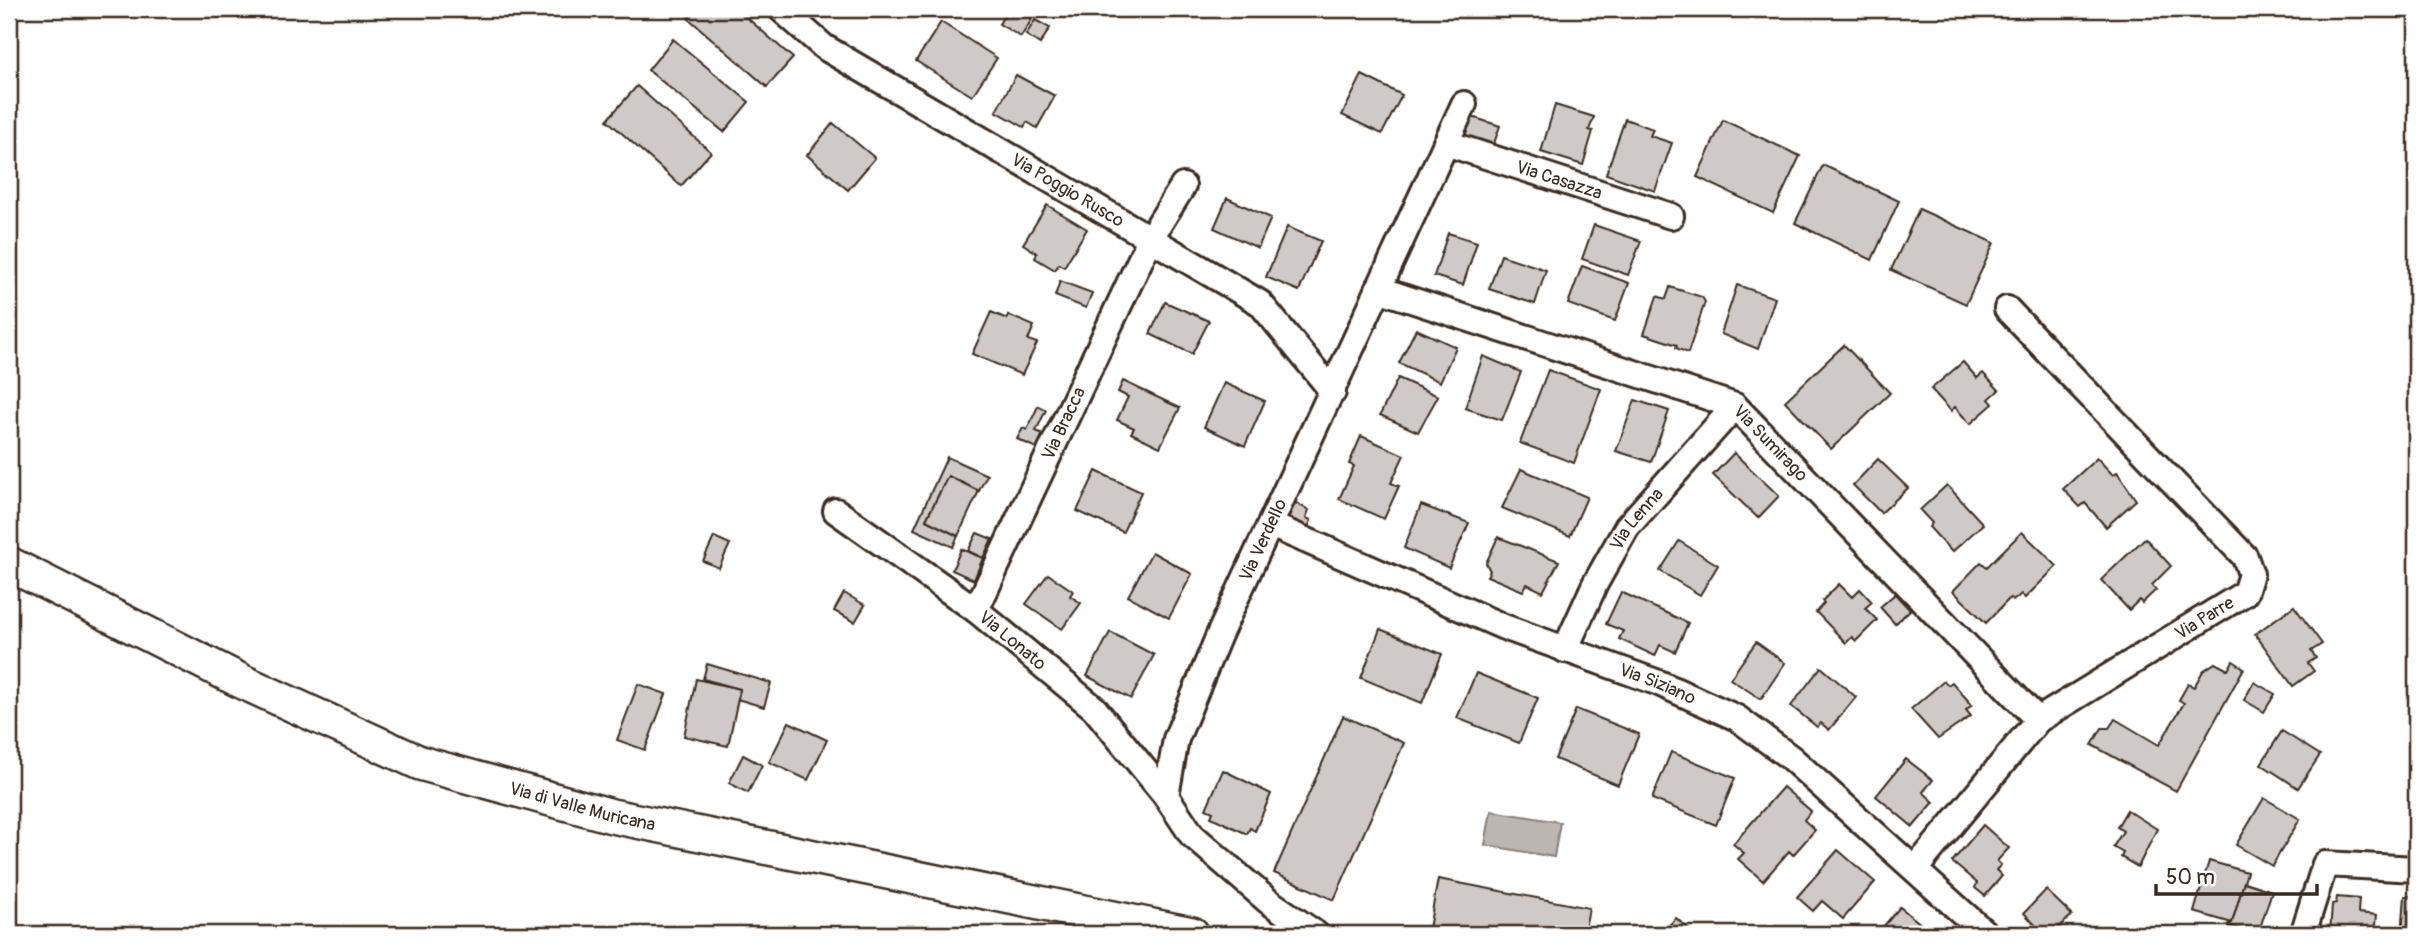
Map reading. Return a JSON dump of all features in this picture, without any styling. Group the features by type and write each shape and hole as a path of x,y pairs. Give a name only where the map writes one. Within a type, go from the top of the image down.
{"street":[{"name":"Via Poggio Rusco","path":"781,9 824,47 1260,303 1333,392"},
{"name":"Via Verdello","path":"1166,796 1176,739 1219,635 1464,104"},
{"name":"Via Casazza","path":"1446,143 1671,216"},
{"name":"Via Bracca","path":"976,610 1151,237 1183,186"},
{"name":"Via Sumirago","path":"1378,289 1735,406 2038,720"},
{"name":"Via Parre","path":"1916,868 2038,720 2245,593 2251,574 2245,557 2007,309"},
{"name":"Via Lenna","path":"1565,650 1595,584 1628,527 1735,406"},
{"name":"Via Lonato","path":"836,511 976,610 1094,708 1166,796"},
{"name":"Via Siziano","path":"1271,525 1504,627 1659,683 1737,718 1791,758 1986,934"},
{"name":"Via di Valle Muricana","path":"9,564 241,681 420,763 612,816 1192,934"},
{"path":"1166,796 1192,835 1268,901 1316,934"},
{"path":"2303,934 2325,864 2416,869"}],"shaded area":[{"path":"1491,811 1560,822 1554,857 1485,845"}],"building":[{"path":"696,9 737,9 793,58 767,87 688,18"},
{"path":"871,9 885,9 879,16"},
{"path":"1008,9 1016,9 1032,19 1021,37 999,24"},
{"path":"1035,20 1050,28 1040,44 1026,35"},
{"path":"941,22 997,58 972,96 916,61"},
{"path":"673,39 749,102 724,132 648,70"},
{"path":"1016,75 1055,96 1037,128 1027,122 1024,127 996,111"},
{"path":"1362,75 1402,95 1382,134 1342,115"},
{"path":"637,86 711,152 681,186 607,120"},
{"path":"1555,105 1594,117 1589,130 1593,131 1583,165 1541,152"},
{"path":"1469,116 1500,126 1492,149 1462,140"},
{"path":"1625,119 1653,129 1650,136 1672,143 1655,191 1606,174"},
{"path":"1723,120 1800,156 1773,213 1697,177"},
{"path":"833,123 875,158 848,190 807,155"},
{"path":"1823,165 1899,201 1872,260 1795,223"},
{"path":"1227,198 1271,218 1258,248 1214,228"},
{"path":"1047,205 1087,229 1064,267 1059,264 1055,270 1035,258 1037,253 1023,244"},
{"path":"1919,209 1994,243 1966,304 1891,270"},
{"path":"1594,225 1641,241 1628,275 1582,259"},
{"path":"1287,227 1321,241 1299,291 1266,277"},
{"path":"1448,233 1477,242 1463,285 1434,276"},
{"path":"1501,255 1546,270 1535,304 1489,289"},
{"path":"1582,266 1629,283 1615,321 1568,304"},
{"path":"1060,281 1092,293 1086,308 1055,296"},
{"path":"1737,285 1775,298 1758,349 1721,334"},
{"path":"1670,287 1702,297 1705,302 1688,353 1676,348 1677,345 1644,334 1657,296 1666,299"},
{"path":"1165,302 1209,321 1192,354 1150,334"},
{"path":"991,312 1007,319 1008,315 1034,326 1028,340 1037,343 1022,375 972,354"},
{"path":"1416,329 1456,347 1440,382 1399,363"},
{"path":"1844,345 1890,393 1831,449 1785,401"},
{"path":"1483,356 1521,372 1502,420 1465,408"},
{"path":"1963,362 1977,378 1983,373 1999,390 1989,399 1993,404 1970,424 1955,407 1951,411 1931,389"},
{"path":"1548,370 1601,389 1574,463 1520,443"},
{"path":"1398,378 1438,396 1418,432 1380,415"},
{"path":"1123,381 1180,408 1160,447 1131,433 1134,428 1117,420 1128,397 1118,392"},
{"path":"1224,383 1265,401 1245,446 1204,427"},
{"path":"1635,400 1669,411 1651,462 1616,451"},
{"path":"1038,406 1046,410 1036,431 1043,434 1036,448 1017,439 1023,428 1027,430"},
{"path":"1361,436 1404,455 1391,483 1399,486 1384,519 1339,499 1354,466 1349,464"},
{"path":"1734,453 1779,496 1758,518 1713,475"},
{"path":"947,457 987,475 979,491 948,476 926,520 958,536 953,547 914,529"},
{"path":"2097,458 2113,475 2117,472 2136,500 2106,527 2085,503 2080,507 2063,489"},
{"path":"1878,459 1908,488 1881,513 1853,485"},
{"path":"1521,469 1587,497 1570,536 1502,508"},
{"path":"1096,471 1141,492 1123,532 1077,511"},
{"path":"948,476 979,491 958,536 926,520"},
{"path":"1947,485 1983,524 1952,552 1929,527 1932,523 1920,510"},
{"path":"1294,502 1309,510 1306,518 1311,520 1308,528 1287,519"},
{"path":"1421,505 1469,523 1449,568 1404,548"},
{"path":"2022,532 2057,566 2025,598 2021,594 2013,601 2010,598 1986,623 1953,591 1981,562 1987,567"},
{"path":"977,533 992,539 983,558 968,551"},
{"path":"714,537 730,544 719,568 703,561"},
{"path":"1498,537 1559,561 1543,592 1527,584 1523,591 1487,576 1490,571 1486,563"},
{"path":"2145,538 2171,566 2152,585 2156,590 2142,603 2139,600 2129,610 2101,580"},
{"path":"1679,541 1718,565 1700,595 1660,571"},
{"path":"961,549 983,558 974,580 952,570"},
{"path":"1152,552 1192,574 1169,618 1128,596"},
{"path":"1048,574 1073,591 1070,596 1081,603 1062,629 1026,604"},
{"path":"1839,584 1852,597 1860,589 1872,602 1865,608 1877,620 1856,641 1852,637 1846,643 1816,612 1824,603 1822,601"},
{"path":"1621,592 1688,623 1675,652 1660,645 1655,656 1619,639 1623,631 1606,624"},
{"path":"844,593 865,605 855,622 834,611"},
{"path":"1895,594 1910,610 1895,624 1880,607"},
{"path":"2294,606 2322,644 2311,651 2316,658 2308,663 2314,671 2293,686 2255,634"},
{"path":"1380,629 1442,654 1422,703 1361,678"},
{"path":"1110,632 1154,655 1131,699 1087,676"},
{"path":"1756,642 1785,663 1761,699 1730,679"},
{"path":"2233,661 2244,668 2176,791 2092,745 2102,728 2109,728 2115,719 2159,745 2184,703 2179,700 2188,684 2194,687 2203,671 2215,663 2228,670"},
{"path":"707,664 771,683 764,707 737,699 740,689 703,679"},
{"path":"1821,667 1856,697 1829,730 1821,723 1817,727 1791,706"},
{"path":"1476,673 1538,698 1519,743 1457,718"},
{"path":"696,679 740,689 728,746 684,736"},
{"path":"1944,681 1948,685 1952,682 1972,705 1966,710 1971,716 1938,739 1911,709"},
{"path":"2254,682 2275,694 2264,712 2244,700"},
{"path":"638,684 666,694 645,750 617,740"},
{"path":"1576,709 1639,734 1618,785 1555,759"},
{"path":"1343,716 1404,743 1334,900 1274,873"},
{"path":"789,722 827,740 808,780 769,762"},
{"path":"2282,731 2320,755 2298,788 2261,764"},
{"path":"1671,752 1735,778 1716,825 1652,799"},
{"path":"743,755 762,765 748,793 729,783"},
{"path":"1906,759 1933,780 1923,792 1934,802 1913,827 1876,796"},
{"path":"1223,770 1271,794 1255,831 1250,828 1247,834 1211,817 1213,812 1206,809"},
{"path":"1783,787 1811,811 1804,820 1815,830 1793,855 1789,851 1763,881 1738,859 1744,853 1733,844"},
{"path":"2264,798 2300,819 2272,866 2236,845"},
{"path":"2127,810 2157,829 2138,867 2121,857 2123,853 2113,847 2123,831 2117,827"},
{"path":"1983,825 2009,848 1997,861 2001,865 1996,870 2002,876 1985,896 1975,888 1977,883 1952,862"},
{"path":"1838,850 1875,882 1843,919 1822,901 1813,911 1797,897"},
{"path":"2209,861 2247,872 2232,923 2194,912"},
{"path":"1438,879 1589,908 1584,934 1428,934"},
{"path":"2244,882 2272,891 2258,934 2227,925 2232,923"},
{"path":"2046,890 2072,915 2052,934 2031,934 2038,928 2024,913"},
{"path":"2405,896 2416,896 2416,934 2402,934"},
{"path":"2337,897 2359,899 2358,913 2377,915 2375,934 2330,934 2332,904 2336,903"},
{"path":"1900,907 1928,930 1925,934 1877,934"},
{"path":"1676,918 1694,934 1661,934"}]}
